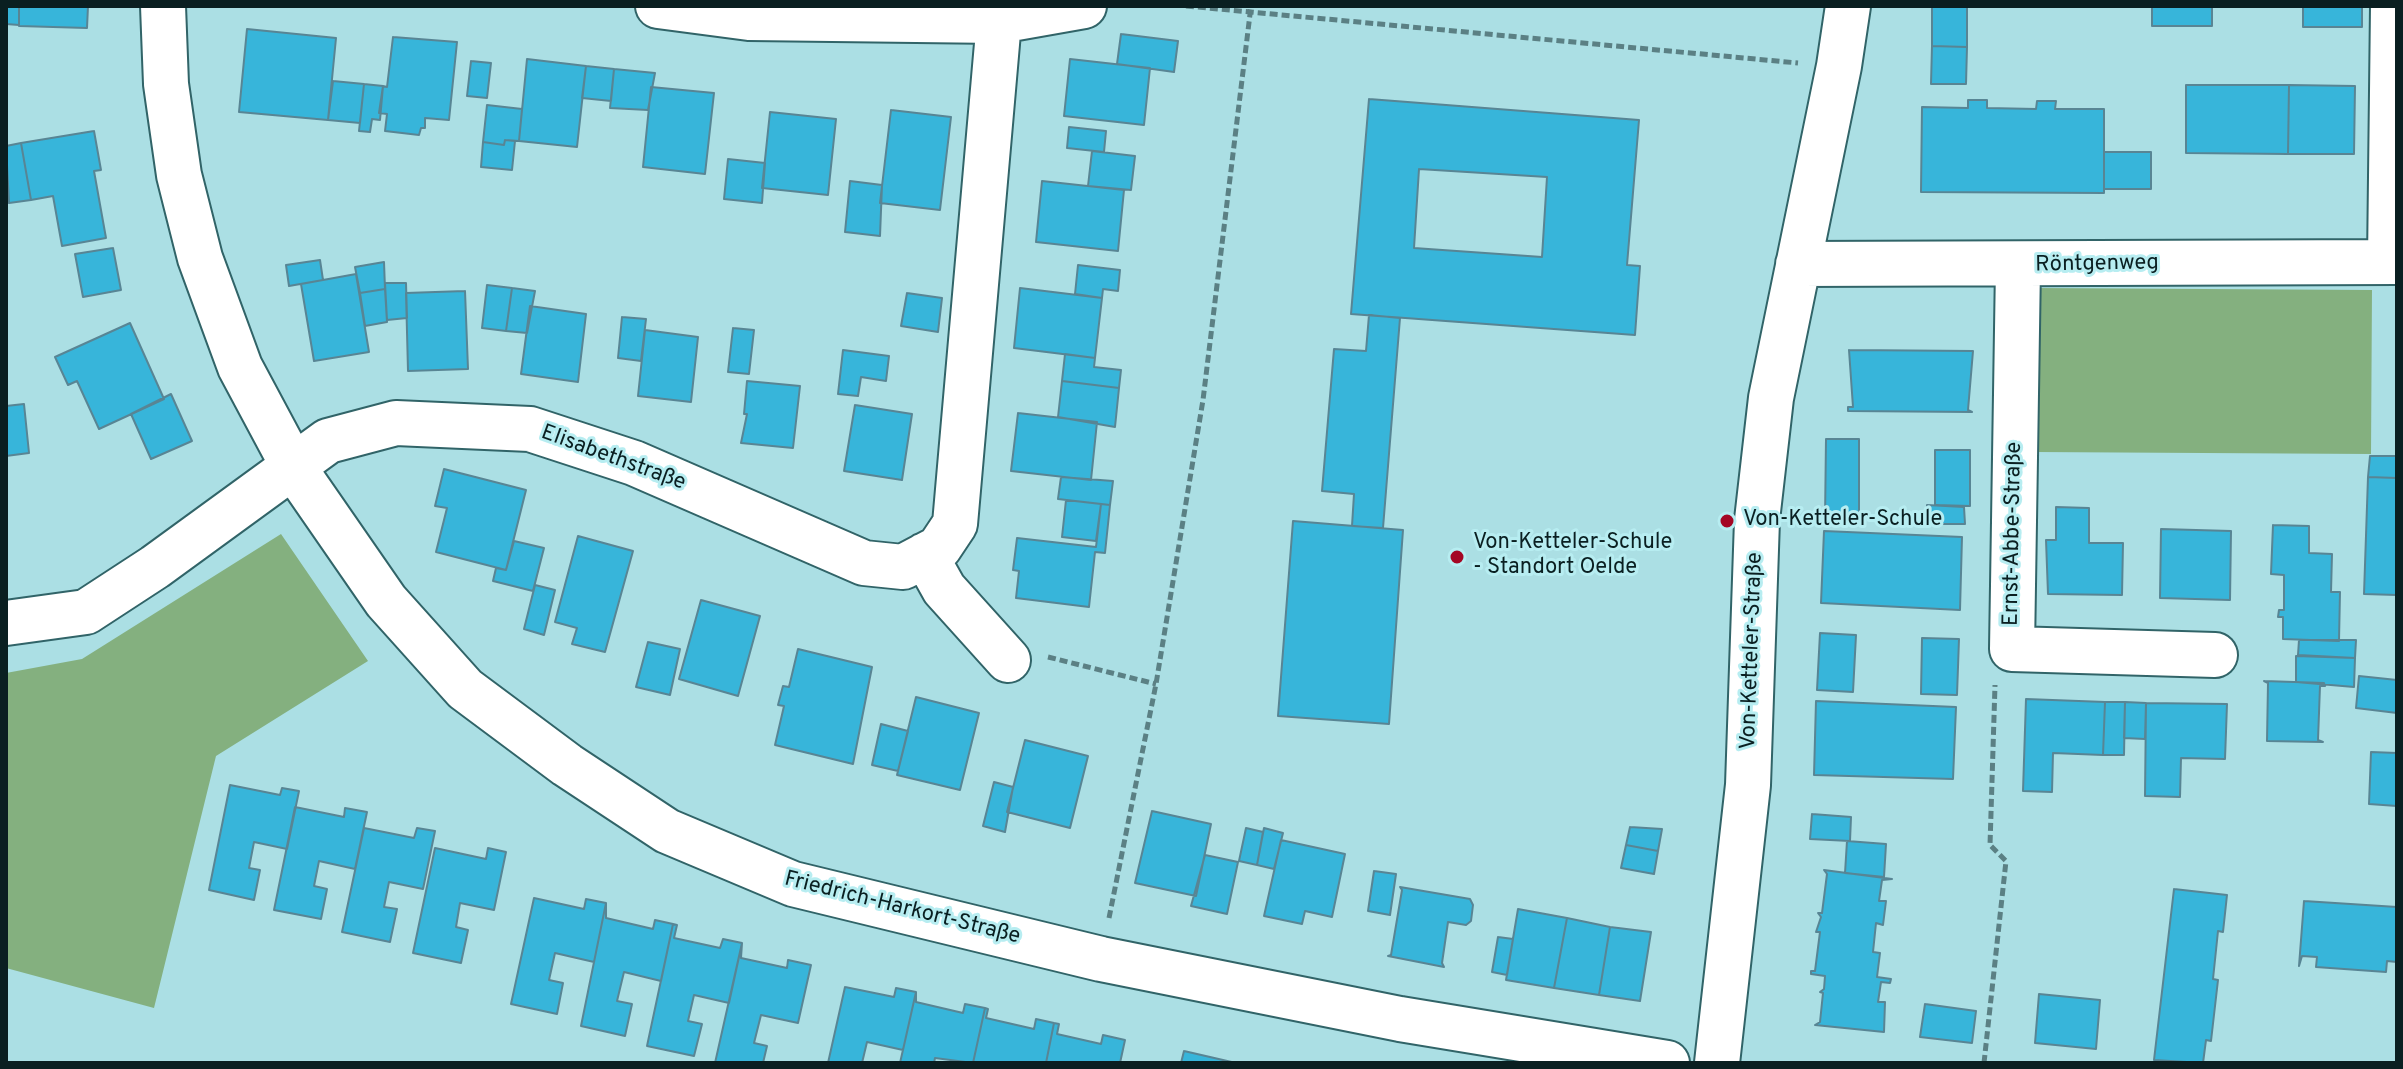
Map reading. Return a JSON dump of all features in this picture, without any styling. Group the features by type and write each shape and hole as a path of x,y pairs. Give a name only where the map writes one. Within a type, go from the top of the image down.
{"street":[{"name":"Friedrich-Harkort-Straße","path":"163,6 166,84 179,175 200,258 240,367 294,468 386,601 465,689 567,765 667,831 793,884 1101,959 1400,1019 1667,1063"},
{"path":"658,6 749,18 999,21 1084,6"},
{"name":"Von-Ketteler-Straße","path":"1717,1063 1748,785 1757,520 1771,398 1839,66 1848,6"},
{"path":"2393,6 2394,262"},
{"name":"Elisabethstraße","path":"6,623 86,612 294,468 328,441 396,423 530,429 634,463 864,563 903,567 939,548 955,524 999,21"},
{"name":"Röntgenweg","path":"1798,264 2018,266 2394,262"},
{"name":"Ernst-Abbe-Straße","path":"2018,266 2012,649 2215,655"},
{"path":"925,555 944,589 1008,660"}],"path":[{"path":"1186,6 1251,15 1839,66"},
{"path":"1101,959 1156,684 1203,400 1251,6"},
{"path":"1984,1063 2006,861 1990,845 1995,681 2012,649"},
{"path":"1008,660 1023,651 1156,684"}],"green space":[{"path":"2036,288 2372,290 2371,454 2035,452"},
{"path":"281,534 368,661 216,756 154,1008 6,968 6,673 82,659"}],"building":[{"path":"6,6 19,6 19,25 6,24"},
{"path":"19,6 88,6 87,28 19,26"},
{"path":"1932,6 1967,6 1967,47 1932,46"},
{"path":"2152,6 2212,6 2212,26 2152,26"},
{"path":"2303,6 2362,6 2362,27 2303,27"},
{"path":"247,29 336,38 328,120 239,112"},
{"path":"1121,34 1178,41 1174,72 1117,64"},
{"path":"393,37 457,42 449,120 425,118 425,128 421,128 419,135 385,131 387,114 379,113 383,86 387,87"},
{"path":"1932,46 1967,47 1966,84 1931,84"},
{"path":"527,59 586,66 577,147 519,141"},
{"path":"1070,59 1150,68 1144,125 1064,116"},
{"path":"471,61 491,63 487,98 467,96"},
{"path":"586,66 614,69 611,101 582,98"},
{"path":"614,69 655,73 648,110 610,108"},
{"path":"333,81 364,84 360,123 328,120"},
{"path":"364,84 383,86 380,120 372,119 370,132 359,131"},
{"path":"2186,85 2289,85 2288,154 2186,153"},
{"path":"2289,85 2355,86 2354,154 2288,154"},
{"path":"651,87 714,93 705,174 643,167"},
{"path":"1369,99 1639,120 1627,265 1640,266 1635,335 1351,314","holes":["1419,169 1547,177 1542,257 1414,248"]},
{"path":"1968,100 1987,100 1987,108 2036,109 2037,101 2056,101 2055,109 2104,109 2104,193 1921,192 1922,107 1968,108"},
{"path":"487,105 522,109 519,141 505,140 504,145 483,142"},
{"path":"891,110 951,117 940,210 880,203"},
{"path":"770,112 836,119 828,195 762,188"},
{"path":"1069,127 1106,131 1104,152 1067,148"},
{"path":"94,131 101,170 94,171 106,238 62,246 53,196 31,200 21,143"},
{"path":"505,140 515,141 512,170 481,167 483,142 504,145"},
{"path":"21,143 31,200 9,203 6,146"},
{"path":"1092,151 1135,156 1131,190 1088,186"},
{"path":"2104,152 2151,152 2151,189 2104,189"},
{"path":"728,159 765,163 762,203 724,199"},
{"path":"850,181 882,185 880,236 845,232"},
{"path":"1042,181 1124,190 1118,251 1036,242"},
{"path":"113,248 121,290 83,297 75,254"},
{"path":"320,260 323,280 289,286 286,265"},
{"path":"384,262 385,289 360,293 355,267"},
{"path":"1078,265 1120,270 1118,291 1103,289 1102,298 1075,294"},
{"path":"356,274 369,352 314,361 301,284"},
{"path":"385,283 406,283 407,318 387,320"},
{"path":"487,285 512,288 506,331 482,328"},
{"path":"512,288 535,291 527,333 506,331"},
{"path":"1020,288 1102,298 1095,358 1014,348"},
{"path":"385,289 387,322 365,326 360,293"},
{"path":"465,291 468,369 408,371 406,293"},
{"path":"907,293 942,298 938,332 901,326"},
{"path":"530,306 586,314 578,382 521,374"},
{"path":"1369,315 1400,318 1383,528 1352,526 1354,494 1322,491 1334,349 1366,351"},
{"path":"622,317 646,319 641,361 618,358"},
{"path":"130,323 164,399 99,429 77,381 68,385 55,357"},
{"path":"733,328 754,330 749,374 728,372"},
{"path":"645,330 698,337 691,402 638,396"},
{"path":"843,350 889,356 886,381 861,377 858,396 838,394"},
{"path":"1849,350 1973,351 1968,410 1972,412 1848,411 1848,407 1853,407"},
{"path":"1065,354 1095,358 1094,367 1121,370 1119,388 1062,381"},
{"path":"747,381 800,386 793,448 741,443 747,414 744,414"},
{"path":"1062,381 1119,388 1115,427 1058,417"},
{"path":"171,394 192,441 151,459 131,414"},
{"path":"24,404 29,453 6,456 6,406"},
{"path":"855,405 912,414 902,480 844,471"},
{"path":"1018,413 1097,422 1091,480 1011,471"},
{"path":"1826,439 1859,439 1859,520 1825,520"},
{"path":"1935,450 1970,450 1970,506 1935,505"},
{"path":"2370,456 2397,456 2396,478 2368,477"},
{"path":"444,469 526,490 506,570 436,552 447,508 435,506"},
{"path":"1061,477 1113,481 1110,505 1058,499"},
{"path":"2368,477 2397,478 2397,595 2364,594"},
{"path":"1066,500 1101,504 1096,541 1062,537"},
{"path":"1101,504 1110,505 1105,553 1095,552 1089,607 1016,598 1019,571 1013,570 1017,538 1096,547"},
{"path":"1927,505 1964,507 1965,524 1927,524"},
{"path":"2056,507 2089,508 2089,543 2123,543 2122,595 2048,594 2046,540 2056,540"},
{"path":"1293,521 1403,530 1389,724 1278,716"},
{"path":"2273,525 2309,526 2309,553 2332,554 2331,592 2340,592 2339,641 2283,639 2283,617 2278,617 2279,610 2284,610 2284,575 2271,574"},
{"path":"2161,529 2231,531 2230,600 2160,598"},
{"path":"1824,531 1962,537 1960,610 1821,603"},
{"path":"578,536 633,551 605,652 572,644 577,628 555,622"},
{"path":"514,541 544,548 533,591 493,581 496,568 506,570"},
{"path":"535,585 555,590 544,635 524,629"},
{"path":"701,600 760,616 738,696 679,679"},
{"path":"1820,633 1856,635 1853,692 1817,690"},
{"path":"1922,638 1959,639 1957,695 1921,694"},
{"path":"2299,640 2356,640 2355,658 2298,655"},
{"path":"648,642 680,649 670,695 636,687"},
{"path":"798,649 872,667 853,764 775,745 784,706 778,705 783,686 789,687"},
{"path":"2296,656 2355,658 2354,687 2296,682"},
{"path":"2359,676 2397,680 2397,713 2356,708"},
{"path":"2264,681 2324,683 2325,686 2320,686 2318,740 2323,742 2267,741 2268,683"},
{"path":"916,697 979,713 960,790 897,775"},
{"path":"2026,699 2105,702 2103,755 2053,753 2052,792 2023,791"},
{"path":"1816,701 1956,707 1953,779 1814,775"},
{"path":"2105,702 2125,702 2124,755 2103,755"},
{"path":"2125,702 2146,703 2145,739 2124,738"},
{"path":"2146,703 2227,704 2225,759 2181,758 2180,797 2145,796"},
{"path":"881,724 908,731 898,771 872,765"},
{"path":"1025,740 1088,756 1070,828 1007,812"},
{"path":"2371,752 2397,753 2397,806 2369,804"},
{"path":"994,782 1013,787 1005,832 983,826"},
{"path":"230,785 280,795 282,788 299,791 287,849 254,842 249,868 260,870 254,900 209,890"},
{"path":"295,807 344,817 345,808 367,812 355,869 319,861 314,886 327,889 321,919 274,910"},
{"path":"1152,811 1211,824 1196,896 1135,883"},
{"path":"1812,814 1851,817 1850,841 1810,839"},
{"path":"1630,827 1662,829 1658,851 1626,845"},
{"path":"364,828 414,838 417,828 435,831 423,889 389,882 384,907 397,909 390,942 342,932"},
{"path":"1246,828 1263,832 1257,865 1239,861"},
{"path":"1264,828 1283,833 1274,869 1257,865"},
{"path":"1281,840 1345,854 1332,917 1305,911 1302,924 1264,916"},
{"path":"1847,841 1886,844 1884,877 1845,873"},
{"path":"1626,845 1658,851 1654,874 1621,868"},
{"path":"435,848 486,859 488,848 506,852 494,910 460,903 456,927 468,930 461,963 413,953"},
{"path":"1205,855 1238,862 1227,914 1191,906"},
{"path":"1824,870 1892,879 1882,880 1879,901 1886,901 1883,925 1876,923 1873,952 1880,953 1877,977 1891,979 1890,983 1881,982 1878,1002 1885,1002 1884,1032 1815,1025 1820,1022 1823,993 1820,992 1824,989 1825,976 1811,974 1815,971 1820,932 1816,932 1821,917 1818,913 1822,913 1827,874"},
{"path":"1374,871 1396,874 1390,915 1368,911"},
{"path":"1400,887 1470,899 1473,905 1471,921 1466,925 1448,922 1444,967 1388,956 1391,955"},
{"path":"2174,889 2227,895 2223,932 2218,931 2213,979 2218,980 2211,1041 2206,1040 2203,1063 2154,1060"},
{"path":"534,898 584,909 586,899 606,903 594,962 555,953 549,980 563,983 557,1014 511,1004"},
{"path":"2304,901 2397,907 2397,962 2387,961 2386,972 2316,967 2317,957 2302,956 2299,966"},
{"path":"606,903 606,918 653,929 655,920 673,924 661,981 624,972 617,1001 632,1004 625,1036 581,1026"},
{"path":"1518,909 1567,918 1554,988 1506,980"},
{"path":"1567,918 1610,927 1599,995 1554,988"},
{"path":"673,924 677,925 674,938 720,948 723,939 742,943 729,1003 694,995 688,1021 702,1024 694,1056 647,1046"},
{"path":"1610,927 1651,932 1640,1001 1599,995"},
{"path":"1498,937 1513,939 1507,975 1492,972"},
{"path":"742,943 741,958 787,968 788,960 811,965 798,1023 761,1015 754,1043 767,1046 763,1063 715,1063"},
{"path":"845,987 894,997 896,988 916,992 903,1050 867,1042 862,1063 828,1063"},
{"path":"916,992 916,1002 963,1013 965,1004 985,1008 973,1063 935,1058 934,1063 900,1063"},
{"path":"2039,994 2100,1000 2096,1049 2035,1043"},
{"path":"1925,1004 1976,1011 1972,1043 1920,1037"},
{"path":"985,1008 988,1009 986,1018 1034,1029 1036,1019 1054,1023 1046,1063 973,1063"},
{"path":"1054,1023 1059,1024 1057,1034 1101,1044 1103,1035 1125,1040 1120,1063 1046,1063"},
{"path":"1184,1051 1236,1063 1181,1063"}],"place":[{"name":"Von-Ketteler-Schule","path":"1727,521"},
{"name":"Von-Ketteler-Schule - Standort Oelde","path":"1457,557"}]}
